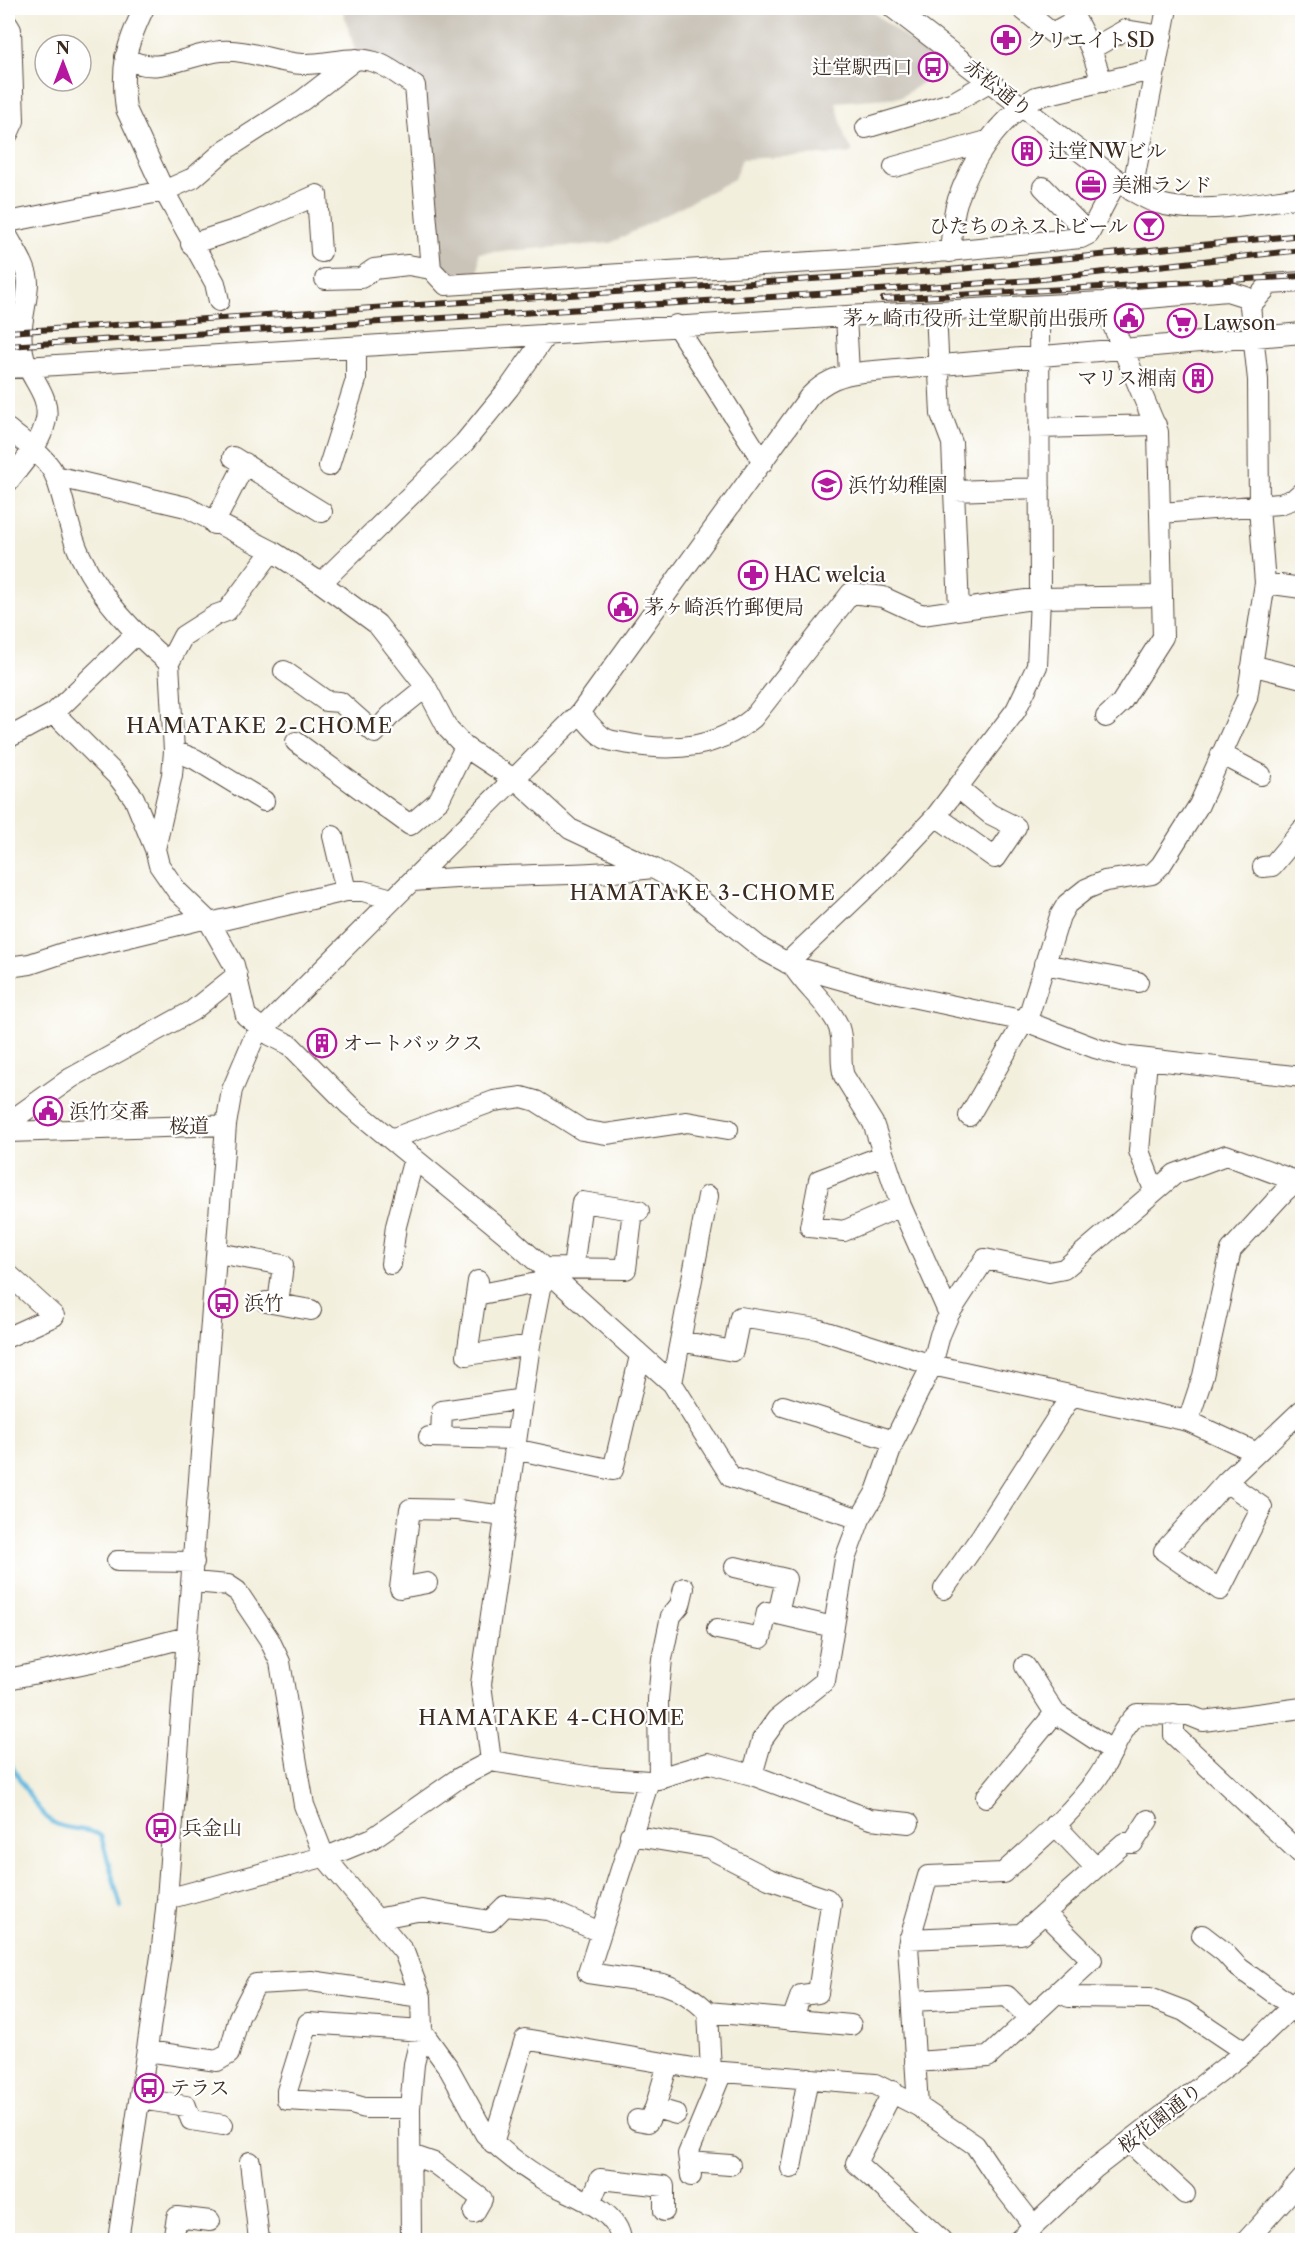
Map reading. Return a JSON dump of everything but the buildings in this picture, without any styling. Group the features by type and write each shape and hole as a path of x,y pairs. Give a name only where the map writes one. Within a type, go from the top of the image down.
{"street":[{"path":"144,8 127,43 126,109 191,244 215,283 219,301"},
{"name":"赤松通り","path":"893,8 1125,186 1156,203 1179,208 1302,197"},
{"path":"1021,8 1052,33 1073,14 1091,49 1102,82"},
{"path":"325,279 361,278 374,269 408,265 431,269 446,285 950,252 1081,238 1089,234 1125,186 1156,69 1167,8"},
{"path":"8,25 11,30 14,122 8,134"},
{"path":"1091,49 1125,30 1162,36"},
{"path":"125,57 142,67 154,67 192,56 226,51 303,64 356,59 381,64 415,86 431,269"},
{"path":"8,222 164,191 204,171 225,150 303,100 356,59"},
{"path":"950,252 957,202 987,141 1021,106 1036,97 1156,69"},
{"path":"866,128 954,102 989,82"},
{"path":"894,167 987,141"},
{"path":"1043,187 1089,234"},
{"path":"191,244 244,227 317,195 321,252"},
{"path":"8,237 28,281 21,319 23,352 46,404 46,418 34,450 8,482"},
{"path":"1250,306 1269,284 1302,282"},
{"path":"8,368 676,325 1103,302 1227,291 1246,297 1250,306 1255,337 1258,380 1259,508 1265,583 1247,698 1199,805 1161,865 1152,874 1095,885 1067,904 1025,1021 969,1116"},
{"path":"1103,302 1156,425 1161,513 1163,637 1121,703 1106,717"},
{"path":"790,964 936,816 1016,710 1037,666 1040,598 1039,306"},
{"path":"936,312 941,414 952,443 959,609"},
{"path":"846,316 849,373"},
{"path":"676,325 763,462"},
{"path":"321,583 464,443 509,388 548,334"},
{"path":"118,2241 167,1899 193,1582 226,1125 238,1070 261,1030 580,713 808,397 820,386 849,373 1255,337 1299,336"},
{"path":"329,466 356,380 356,347"},
{"path":"1039,428 1156,425"},
{"path":"8,429 34,450 56,476 71,537 82,559 119,616 169,663"},
{"path":"214,524 239,460 322,512"},
{"path":"56,476 174,503 272,551 321,583 377,624 426,687 448,729 465,747 514,779 570,829 653,868 697,894 762,949 790,964 874,989 1025,1021 1095,1048 1147,1060 1302,1077"},
{"path":"954,491 1040,488"},
{"path":"1161,513 1259,508 1294,499 1302,492"},
{"path":"155,849 172,775 174,751 169,663 183,636 216,615 227,611 272,551"},
{"path":"1265,583 1302,588"},
{"path":"580,713 604,739 636,745 676,748 718,740 739,730 753,718 851,593 883,597 922,615 1040,598 1162,596"},
{"path":"8,738 54,713 136,634"},
{"path":"1251,669 1259,667 1302,678"},
{"path":"284,671 322,706 340,702 375,734 390,716 426,687"},
{"path":"54,713 118,777 134,798 155,849 159,865 177,891 206,921 234,965 244,1012 261,1030 290,1045 349,1105 414,1158 544,1275 672,1383 731,1477 860,1519"},
{"path":"296,742 410,825 439,800 465,747"},
{"path":"174,751 195,759 264,801"},
{"path":"1221,754 1261,775"},
{"path":"936,816 995,858 1016,827 990,814 957,787"},
{"path":"1263,867 1272,866 1302,830"},
{"path":"333,836 346,891"},
{"path":"413,881 473,875 602,874 653,868"},
{"path":"8,967 30,964 63,952 346,891 363,891 392,900"},
{"path":"790,964 836,1021 840,1033 841,1068 873,1123 882,1156 901,1206 949,1314"},
{"path":"1044,964 1138,982"},
{"path":"9,1132 20,1115 71,1078 192,1011 237,975"},
{"path":"1147,1060 1139,1151 1154,1190"},
{"path":"391,1139 494,1101 522,1097 536,1101 582,1130 606,1134 687,1122 728,1129"},
{"name":"桜道","path":"9,1132 226,1125"},
{"path":"752,1775 762,1740 777,1719 825,1681 844,1559 860,1519 876,1492 894,1441 932,1365 940,1335 949,1314 984,1259 1048,1272 1064,1269 1174,1174 1226,1155 1299,1178 1231,1250 1203,1376 1188,1421"},
{"path":"882,1156 819,1180 810,1227 844,1231 901,1206"},
{"path":"391,1264 396,1226 414,1158"},
{"path":"672,1383 708,1196"},
{"path":"530,1344 467,1355 477,1288 573,1268 626,1269 636,1210 582,1202 573,1268"},
{"path":"218,1253 283,1266 272,1303 311,1310"},
{"path":"8,1274 54,1317 8,1337"},
{"path":"491,1761 481,1684 500,1567 504,1516 530,1344 544,1275"},
{"path":"680,1341 733,1351 740,1317 817,1329 932,1365 1188,1421 1255,1452"},
{"path":"523,1399 442,1411 435,1437 515,1444 614,1470 640,1356"},
{"path":"944,1589 982,1535 1071,1395"},
{"path":"1226,1482 1262,1507 1220,1590 1164,1551 1226,1482 1255,1452 1302,1410"},
{"path":"788,1412 894,1441"},
{"path":"427,1583 400,1588 410,1509 458,1510 504,1516"},
{"path":"117,1561 194,1562"},
{"path":"735,1567 786,1579 778,1614"},
{"path":"193,1582 228,1585 237,1591 264,1632 280,1662 304,1805 324,1856 404,1952 421,1997 422,2031 414,2064 410,2108 411,2241"},
{"path":"684,1588 680,1605 671,1616 662,1659 654,1780 630,1835 588,1973 674,1988 708,2013 851,2025"},
{"path":"717,1629 761,1638 767,1612 833,1627"},
{"path":"8,1679 92,1662 187,1637"},
{"path":"1025,1666 1055,1713 1113,1751"},
{"path":"918,2106 909,1939 928,1876 1003,1873 1080,1799 1099,1776 1129,1721 1137,1714 1188,1715 1203,1720 1302,1708"},
{"path":"986,1797 1055,1713"},
{"path":"1174,1714 1174,1735 1302,1855"},
{"path":"167,1899 324,1856 373,1838 459,1778 491,1761 592,1777 654,1780 708,1763 752,1775 870,1819 909,1822"},
{"path":"909,1939 1022,1934 1124,1843 1133,1843 1148,1820"},
{"path":"1055,1825 1096,1868"},
{"path":"630,1835 709,1848 769,1880 827,1899 831,1904 818,1993 801,1995 792,2020"},
{"path":"376,1919 422,1910 490,1921 505,1906 549,1910 600,1932"},
{"path":"915,2062 988,2057 1092,1960 1045,1913"},
{"path":"1202,1935 1224,1952 1238,1967 1299,2007"},
{"path":"147,2051 217,2061 229,2054 240,2017 256,1984 311,1981 421,1997"},
{"path":"1059,1992 1069,1997 1150,1998 1184,2011 1245,2052"},
{"path":"912,2001 1007,1996 1029,2018"},
{"name":"桜花園通り","path":"1019,2241 1077,2183 1299,2007"},
{"path":"708,2013 716,2072 688,2154 690,2169 730,2165"},
{"path":"410,2108 365,2108 351,2104 287,2100 287,2091 308,2023 422,2031"},
{"path":"422,2031 448,2067 485,2134 493,2143 535,2174 590,2204 617,2226 621,2241"},
{"path":"493,2143 525,2039 716,2072 875,2084 918,2106 975,2145 1033,2225"},
{"path":"637,2120 648,2122 655,2108 668,2064"},
{"path":"791,2168 808,2078"},
{"path":"892,2091 856,2163 941,2241"},
{"path":"140,2099 186,2106 191,2120 223,2125"},
{"path":"655,2108 676,2114"},
{"path":"1129,2142 1185,2194"},
{"path":"411,2155 434,2163 483,2199 474,2213"},
{"path":"250,2162 259,2241"},
{"path":"590,2204 600,2179 664,2186 664,2211"},
{"path":"1247,2241 1302,2179"},
{"path":"173,2241 177,2217 210,2221"}],"shaded area":[{"path":"342,8 868,8 944,68 901,97 836,102 845,138 853,151 848,154 742,159 734,179 611,243 479,253 479,276 446,279 436,269 417,81 356,54"}],"waterway":[{"path":"8,1759 29,1795 49,1820 61,1826 90,1831 101,1836 121,1907"}],"railway":[{"path":"8,332 949,270 1302,235"},
{"path":"8,346 1033,280 1302,250"},
{"path":"883,299 1302,276"}],"place":[{"name":"クリエイトSD","path":"1006,40"},
{"name":"辻堂駅西口","path":"933,67"},
{"name":"辻堂NWビル","path":"1027,151"},
{"name":"美湘ランド","path":"1091,185"},
{"name":"ひたちのネストビール","path":"1149,226"},
{"name":"茅ヶ崎市役所 辻堂駅前出張所","path":"1129,318"},
{"name":"Lawson","path":"1182,323"},
{"name":"マリス湘南","path":"1198,378"},
{"name":"浜竹幼稚園","path":"827,485"},
{"name":"HAC welcia","path":"753,575"},
{"name":"茅ヶ崎浜竹郵便局","path":"623,607"},
{"name":"オートバックス","path":"322,1043"},
{"name":"浜竹交番","path":"48,1111"},
{"name":"浜竹","path":"223,1303"},
{"name":"兵金山","path":"161,1828"},
{"name":"テラス","path":"149,2088"}],"district":[{"name":"HAMATAKE 2-CHOME","path":"260,726"},
{"name":"HAMATAKE 3-CHOME","path":"703,893"},
{"name":"HAMATAKE 4-CHOME","path":"552,1718"}]}
